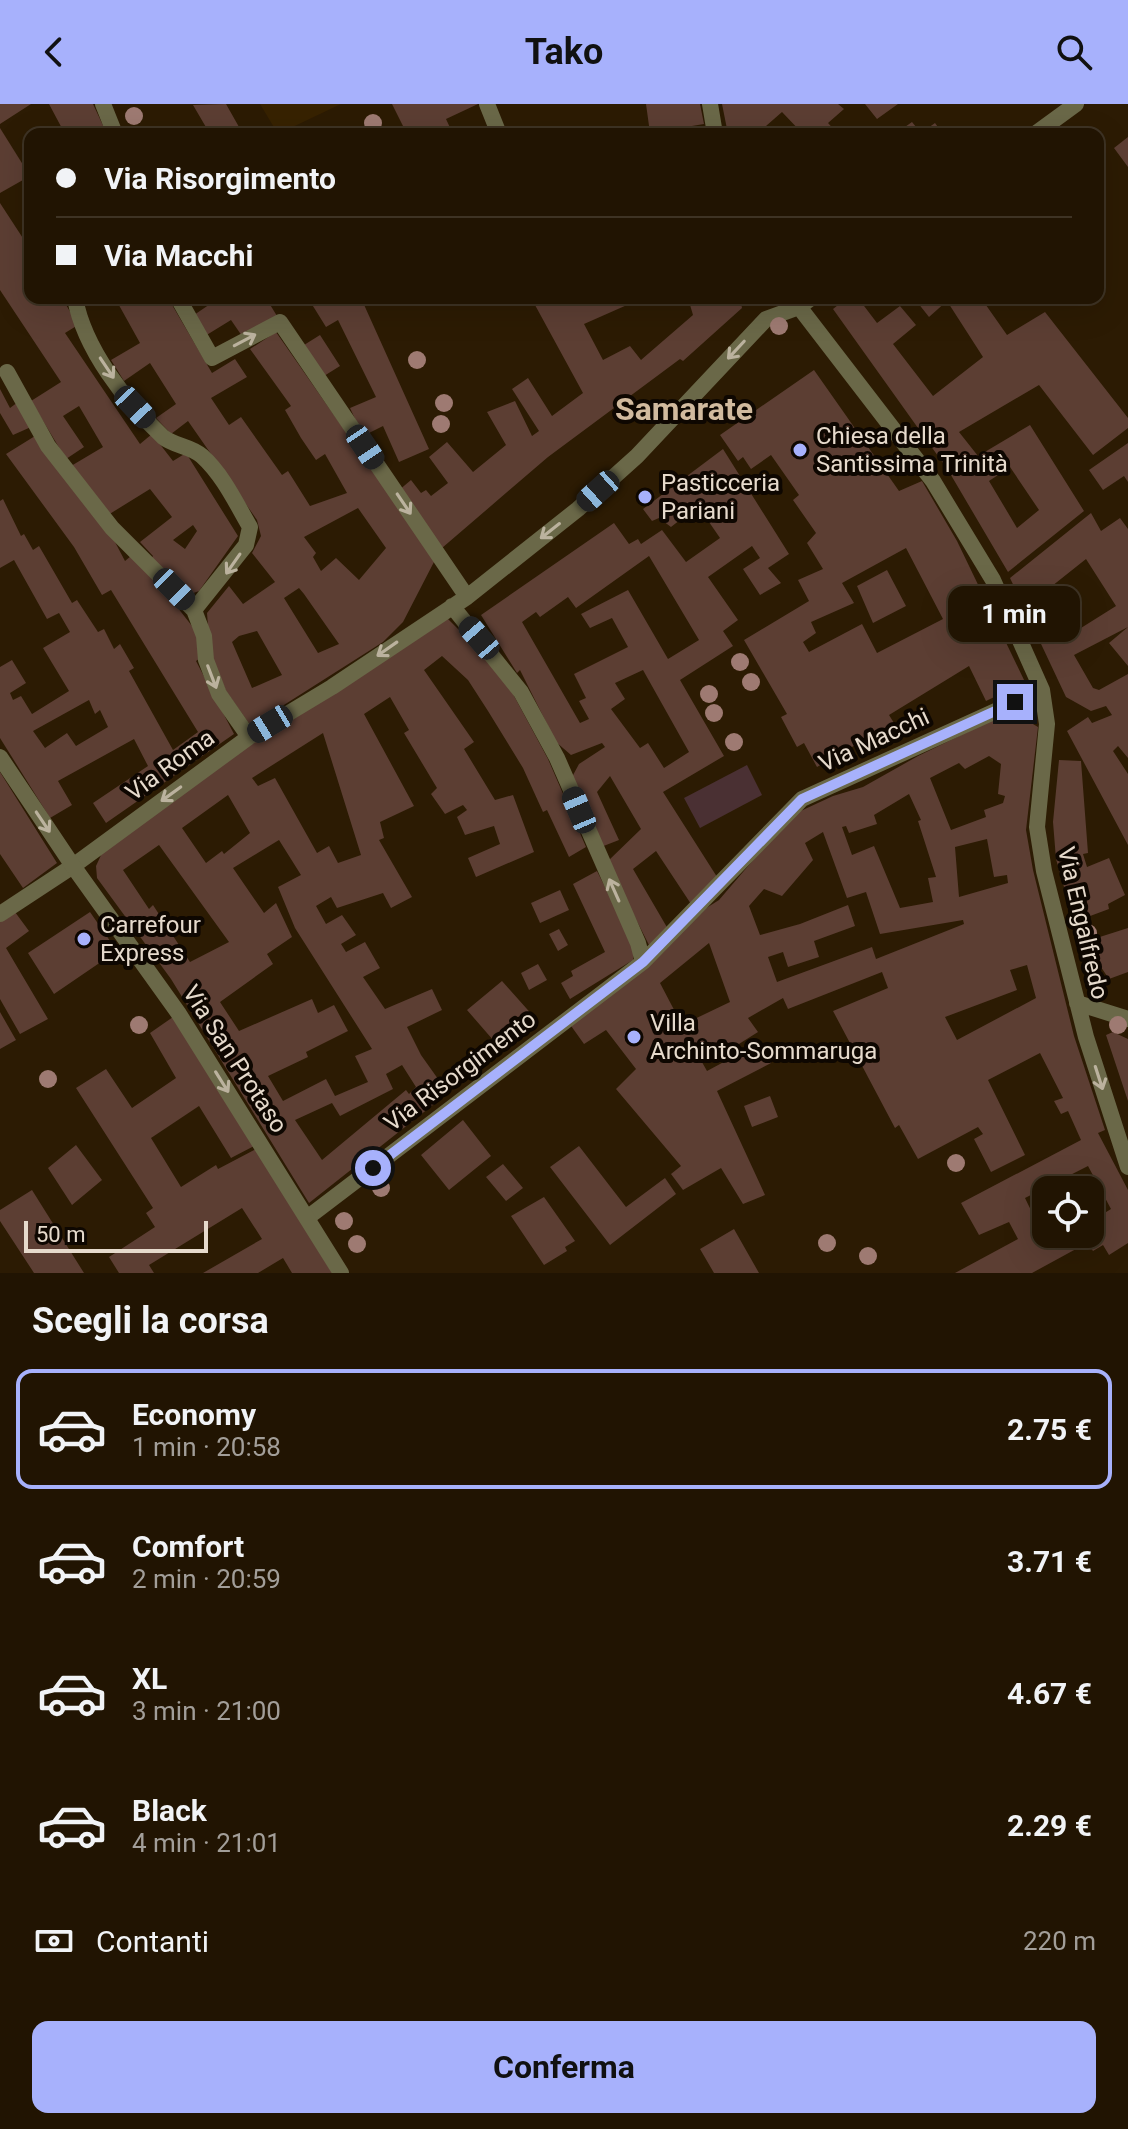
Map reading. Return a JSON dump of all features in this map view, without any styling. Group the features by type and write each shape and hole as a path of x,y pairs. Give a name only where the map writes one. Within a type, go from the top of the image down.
{"street":[{"path":"103,104 113,128"},
{"path":"487,104 497,128"},
{"path":"710,104 710,128"},
{"path":"1043,128 1076,104"},
{"path":"76,304 78,316 119,386 166,440 200,454 222,480 250,527 246,545 194,610"},
{"path":"181,304 212,358 280,322 467,597"},
{"name":"Via Roma","path":"0,914 73,866 249,737 332,687 467,597 578,509 637,456 766,319 795,304"},
{"name":"Via Engalfredo","path":"803,304 933,481 993,580 1042,690 1047,724 1037,827 1044,871 1077,1003 1127,1165"},
{"path":"7,372 48,446 112,528 194,610 204,636 206,660 219,694 249,737"},
{"path":"452,606 521,692 557,758 638,943 643,962"},
{"name":"Via Macchi","path":"643,962 802,799 1042,690"},
{"name":"Via San Protaso","path":"0,757 179,1014 341,1273"},
{"name":"Via Risorgimento","path":"307,1218 643,962"},
{"path":"1077,1003 1128,1019"}],"shaded area":[{"path":"260,104 341,104 291,128 274,128"},
{"path":"747,765 762,795 700,828 684,798"}],"building":[{"path":"0,104 31,104 0,124"},
{"path":"49,104 93,104 104,128 62,128"},
{"path":"226,104 240,128 206,128 193,105"},
{"path":"392,104 478,104 446,119 450,128 404,128"},
{"path":"646,104 700,104 704,124 649,128"},
{"path":"722,104 838,104 844,109 828,123 833,128 797,128 782,112 764,128 727,128"},
{"path":"865,104 898,104 877,119"},
{"path":"912,122 917,128 904,128"},
{"path":"0,128 24,166 24,179 0,193"},
{"path":"1128,137 1128,167 1114,148"},
{"path":"0,203 24,240 24,304 66,304 78,325 65,333 140,444 152,434 173,461 186,453 238,536 199,591 188,595 151,559 153,556 140,542 172,517 150,489 108,515 71,466 103,447 79,406 63,416 84,447 66,459 31,401 61,382 0,290","holes":["193,525 197,531 185,549 173,540"]},
{"path":"118,304 172,304 212,373 235,359 247,377 211,398 229,425 241,417 282,475 288,471 310,506 347,493 325,454 316,460 301,438 285,410 291,406 250,349 276,332 435,560 403,622 383,642 251,726 226,691 210,652 207,613 229,586 243,604 275,582 252,553 261,536 257,520 188,421 171,434 156,418 176,404 150,363 124,381 111,360 140,343","holes":["358,508 386,548 359,580 336,558 321,571 313,557 316,553 304,537","299,588 339,644 318,653 284,598","257,631 282,675 252,688 232,642 239,636"]},
{"path":"210,304 270,304 277,316 242,336 231,320 205,336 194,315"},
{"path":"312,304 364,304 429,449 399,462 383,426 363,436 350,408 376,397 338,320 326,327"},
{"path":"626,304 584,324 603,360 630,346 641,360 693,315 690,304 741,304 742,308 683,361 680,359 548,457 442,548 398,491 411,480 421,493 426,490 431,496 448,483 429,457 447,442 473,472 506,445 487,412 515,401 532,436 539,431 512,389 528,378 552,416 583,393 535,305"},
{"path":"839,304 863,304 877,323 900,306 916,325 893,344 933,396 983,357 949,304 985,304 1007,335 1045,312 1128,418 1128,428 1093,455 1039,385 959,432 978,456 1030,425 1084,511 1008,572 948,470 833,309","holes":["1010,467 1039,510 1017,528 989,481"]},
{"path":"919,304 944,304 929,317"},
{"path":"320,335 340,366 324,376 304,345"},
{"path":"814,370 899,491 922,481 957,541 1025,682 986,701 969,666 889,715 894,723 817,767 804,743 797,747 781,717 787,714 744,640 809,601 798,580 823,569 807,543 816,533 793,500 799,495 771,455 751,469 743,457 738,461 720,435","holes":["906,548 943,619 877,653 862,624 809,652 803,642 816,633 811,622 854,603 842,583"]},
{"path":"0,389 10,408 18,402 31,427 13,435 0,413"},
{"path":"35,436 115,542 125,561 131,556 160,585 199,635 202,657 196,661 234,734 106,823 93,803 148,766 134,739 58,781 72,805 50,818 0,738 0,667 12,660 26,683 10,693 13,700 21,696 32,714 69,691 43,648 70,632 59,613 47,619 14,560 0,568 0,501 3,499 21,536 24,534 33,550 39,546 72,603 77,600 98,632 104,629 114,649 120,644 134,668 129,671 173,750 198,732 111,590 102,595 74,547 6,454","holes":["89,700 95,714 100,710 108,727 76,746 67,733 45,748 33,731"]},
{"path":"1128,443 1128,482 1124,476 1103,490 1089,470"},
{"path":"723,449 789,554 768,568 781,583 760,595 743,569 760,558 752,546 708,577 738,620 723,631 733,646 680,680 724,756 663,792 719,880 691,904 656,851 633,869 668,929 649,945 607,862 641,829 610,776 597,792 619,840 601,847 572,777 579,764 605,747 602,743 571,755 556,742 520,670 517,673 481,615 614,523 629,544 638,539 641,544 662,530 686,562 720,538 698,506 671,527 659,518 652,521 643,509","holes":["649,556 699,640 668,659 628,590 581,614 590,628 612,618 628,647 574,674 586,698 579,701 589,719 580,723 522,622 536,612 540,617 568,597 576,608","643,670 689,752 664,768 648,743 640,748 611,709 625,699 615,683"]},
{"path":"1091,513 1101,531 1120,518 1128,529 1128,627 1074,655 1093,688 1099,690 1128,674 1128,758 1118,746 1113,751 1128,774 1128,845 1067,731 1088,717 1092,723 1112,715 1106,706 1091,711 1066,697 1010,578","holes":["1086,559 1116,606 1073,633 1058,599 1047,590"]},
{"path":"887,570 906,606 873,623 857,586"},
{"path":"446,617 492,663 513,694 548,759 586,847 569,857 547,810 543,812 523,768 488,711 468,680 442,656 424,670 474,742 464,749 495,800 513,795 534,852 476,877 468,858 500,844 494,826 465,835 457,817 467,810 463,805 445,814 431,794 437,788 404,733 409,730 390,697 364,714 414,806 380,822 384,838 379,840 412,897 391,908 383,893 337,908 331,897 316,906 326,924 342,915 356,935 341,944 346,952 365,942 380,968 363,977 385,1009 432,989 442,1010 407,1027 421,1055 448,1093 309,1203 171,979 97,878 96,866 102,853 234,756","holes":["323,733 361,855 338,863 329,846 317,853 275,778 258,786 252,778","228,795 250,833 224,854 222,851 206,863 182,828","279,840 301,875 278,887 295,928 372,1049 355,1056 368,1082 335,1096 326,1079 283,1101 268,1076 308,1057 306,1052 348,1031 334,1005 318,1013 312,999 239,1031 220,1002 273,964 267,954 292,937 276,903 264,913 233,868","159,845 229,942 190,962 153,905 149,909 123,870","402,1065 416,1087 409,1094 406,1090 322,1160 295,1120 332,1103 340,1116 393,1089 386,1074"]},
{"path":"1128,627 1128,666 1109,643"},
{"path":"1011,711 1038,727 1026,830 1033,870 1074,1036 1105,1130 1098,1133 1128,1190 1128,1243 1109,1255 1104,1247 1104,1213 1111,1209 1104,1196 1104,1176 1093,1176 1088,1166 1068,1176 1032,1176 1032,1194 1025,1198 1032,1212 1032,1248 1078,1248 1032,1273 955,1273 1018,1239 1009,1222 979,1235 961,1203 1081,1140 1068,1111 1061,1114 1054,1101 1063,1098 1040,1053 988,1080 1025,1155 991,1172 974,1139 983,1134 978,1127 918,1159 899,1125 895,1128 833,1011 888,988 882,972 788,1009 783,998 748,1018 758,1032 723,1054 718,1045 698,1055 707,1071 759,1043 771,1063 717,1091 765,1195 743,1204 721,1168 683,1190 671,1174 681,1166 616,1089 636,1069 606,1030 584,1044 569,1023 700,912 719,900 792,815 833,796 863,787 918,756","holes":["989,756 1001,764 998,794 1005,796 1003,803 984,810 986,817 951,830 930,778 959,763 965,769","909,794 921,820 918,821 936,877 928,878 933,902 900,908 874,846 852,855 842,827 846,826 849,833 877,824 874,815","823,832 847,898 866,892 880,934 963,920 964,924 876,959 872,947 777,982 768,957 783,952 788,967 819,957 814,941 855,926 848,905 800,924 760,935 749,906 764,889 782,896 813,860 805,843","987,839 994,877 1007,875 1008,883 959,897 955,847","709,943 730,1002 682,1025 660,983","1027,965 1036,998 957,1040 945,1017 1017,990 1010,970"]},
{"path":"1059,760 1081,761 1088,853 1083,854 1087,867 1109,858 1125,895 1108,904 1109,909 1074,922 1056,859 1053,822"},
{"path":"0,772 57,863 23,888 0,854"},
{"path":"597,871 635,947 633,960 570,999 561,983 573,976 571,971 605,952 573,884"},
{"path":"560,890 569,910 540,923 531,903"},
{"path":"15,912 29,931 6,948 48,1019 20,1034 0,999 0,921"},
{"path":"90,912 117,951 54,994 28,953"},
{"path":"1128,928 1128,972 1109,979 1084,942"},
{"path":"559,929 568,945 558,951 549,934"},
{"path":"538,964 547,980 529,990 521,973"},
{"path":"502,981 535,1018 500,1048 467,1010"},
{"path":"0,1012 16,1040 0,1049"},
{"path":"173,1017 256,1145 231,1158 199,1106 151,1138 181,1187 216,1165 218,1169 258,1148 332,1273 292,1273 283,1258 258,1273 203,1273 262,1239 242,1208 149,1265 154,1273 119,1273 109,1257 155,1227 146,1213 153,1208 76,1088 106,1069 132,1108 176,1078 150,1033"},
{"path":"1113,1032 1128,1039 1128,1101 1106,1035"},
{"path":"770,1096 778,1117 752,1127 744,1106"},
{"path":"463,1120 491,1156 449,1190 421,1155"},
{"path":"76,1145 102,1180 72,1205 48,1168"},
{"path":"579,1146 626,1207 665,1178 676,1194 610,1245 550,1167"},
{"path":"503,1164 523,1188 506,1201 486,1177"},
{"path":"32,1190 84,1273 34,1273 0,1221 0,1210"},
{"path":"544,1197 575,1241 565,1247 567,1251 544,1265 511,1216"},
{"path":"734,1229 759,1273 714,1273 700,1249"}],"place":[{"name":"Chiesa della Santissima Trinità","path":"800,450"},
{"name":"Pasticceria Pariani","path":"645,497"},
{"name":"Carrefour Express","path":"84,939"},
{"name":"Villa Archinto-Sommaruga","path":"634,1037"}],"district":[{"name":"Samarate","path":"684,409"}],"route":[{"path":"373,1168 643,962 727,878 771,827 802,799 1015,702"}]}
